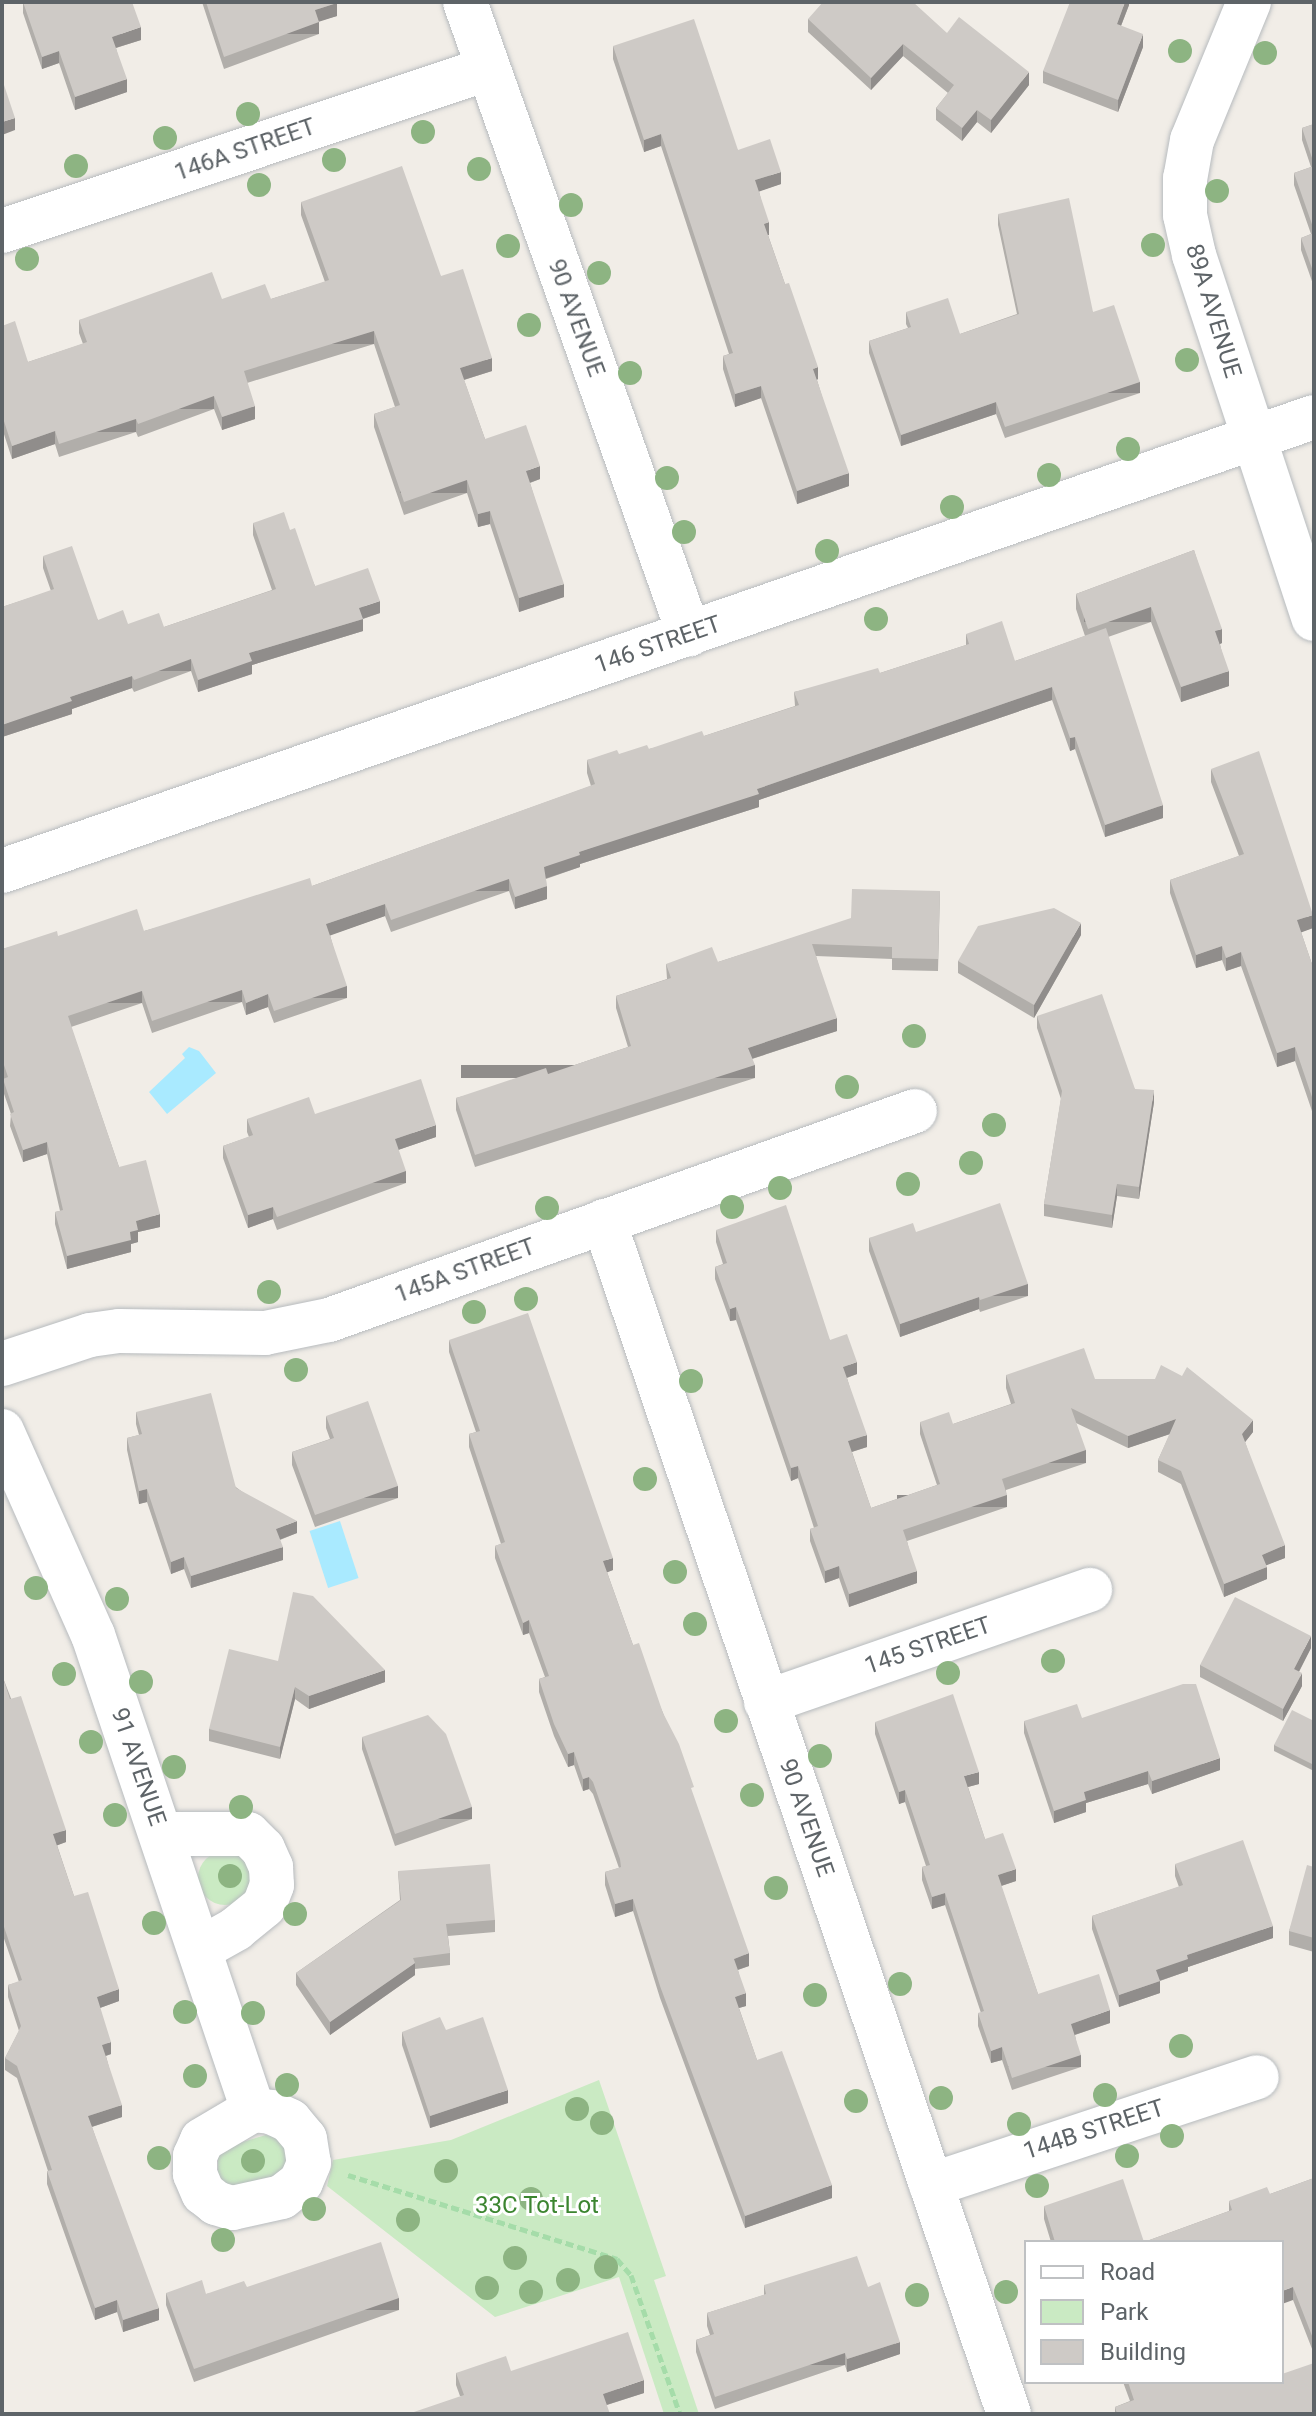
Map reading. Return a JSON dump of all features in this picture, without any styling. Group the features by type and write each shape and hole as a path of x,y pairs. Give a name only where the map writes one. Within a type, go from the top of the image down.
{"street":[{"name":"90 AVENUE","path":"465,2 689,634"},
{"name":"89A AVENUE","path":"1249,2 1192,140 1185,178 1185,215 1194,255 1314,619"},
{"name":"146A STREET","path":"2,231 487,69"},
{"name":"146 STREET","path":"2,871 1314,417"},
{"name":"145A STREET","path":"2,1364 58,1344 119,1331 265,1333 329,1320 915,1111"},
{"name":"90 AVENUE","path":"604,1221 1009,2414"},
{"name":"91 AVENUE","path":"2,1431 93,1635 253,2110"},
{"name":"145 STREET","path":"766,1702 1090,1590"},
{"path":"161,1834 248,1834 263,1849 271,1867 272,1885 264,1906 236,1929 200,1949"},
{"name":"144B STREET","path":"931,2185 1257,2077"},
{"path":"253,2110 271,2112 290,2121 305,2139 309,2163 301,2182 282,2197 249,2207 232,2208 216,2203 203,2193 195,2174 195,2156 202,2140 253,2110"}],"path":[{"path":"309,2163 617,2259 631,2275 680,2414"}],"green space":[{"path":"225,1851 244,1859 252,1878 244,1897 225,1905 206,1897 198,1878 206,1859"},
{"name":"33C Tot-Lot","path":"599,2080 666,2276 654,2280 699,2414 664,2414 619,2277 495,2317 327,2186 333,2160 451,2140"},
{"path":"266,2135 275,2137 286,2150 287,2164 278,2176 235,2190 218,2177 218,2154 229,2146"}],"water":[{"path":"189,1047 199,1051 216,1073 167,1114 149,1092 185,1058 182,1054"},
{"path":"340,1521 359,1578 328,1588 310,1531"}],"building":[{"path":"23,2 132,2 141,27 112,37 127,79 75,97 59,51 42,57"},
{"path":"206,2 337,3 315,10 319,22 224,57"},
{"path":"823,2 913,2 947,33 959,17 1029,72 991,120 977,110 962,128 936,108 954,85 903,44 871,78 808,19"},
{"path":"1070,2 1125,2 1117,24 1143,34 1118,100 1043,71"},
{"path":"694,19 738,150 770,139 781,172 755,180 769,222 764,224 785,284 789,283 818,367 813,369 849,473 797,491 761,386 735,394 723,356 733,353 661,134 644,140 613,46"},
{"path":"2,79 15,118 2,122"},
{"path":"1314,124 1314,164 1302,128"},
{"path":"402,166 441,276 463,269 492,358 460,368 485,439 526,425 540,466 526,471 564,584 519,598 490,511 478,514 467,480 404,502 374,414 400,405 374,331 244,371 255,406 222,417 214,396 138,424 136,419 59,444 55,431 12,446 2,415 2,326 15,321 28,362 87,342 79,320 212,272 222,299 265,284 271,299 329,280 301,202"},
{"path":"1314,166 1314,230 1294,173"},
{"path":"1069,198 1093,312 1114,305 1140,382 1005,427 996,402 901,435 869,341 911,327 906,312 948,298 960,334 1019,314 998,214"},
{"path":"1314,233 1314,274 1301,238"},
{"path":"284,512 290,530 295,528 315,586 368,568 380,601 359,608 363,619 249,653 252,661 198,680 191,659 134,680 132,676 70,697 72,701 2,725 2,607 54,589 43,556 72,546 98,620 123,610 128,624 159,613 164,627 276,589 253,523"},
{"path":"1194,550 1222,629 1215,631 1229,671 1181,687 1151,607 1088,629 1076,594"},
{"path":"1002,621 1015,661 1106,628 1163,805 1105,825 1075,737 1070,738 1052,687 757,789 759,794 579,852 580,855 544,867 547,886 515,897 509,879 391,920 385,904 326,924 347,986 274,1011 268,994 246,1003 242,990 152,1021 142,991 68,1016 119,1167 146,1160 160,1214 136,1221 138,1230 130,1232 131,1240 67,1256 55,1212 63,1210 47,1142 23,1150 10,1114 14,1112 3,1079 8,1077 2,1059 2,949 57,931 58,936 137,909 144,931 310,878 312,886 595,784 587,760 617,750 619,754 647,745 649,749 702,731 704,736 799,705 794,692 878,668 880,673 969,644 966,634"},
{"path":"1259,751 1313,915 1297,920 1314,970 1314,1103 1295,1047 1277,1053 1241,952 1226,958 1222,946 1196,955 1170,880 1244,854 1211,769"},
{"path":"852,889 940,891 938,959 892,958 892,947 812,944 837,1018 748,1048 755,1065 475,1155 456,1098 546,1068 548,1074 631,1046 616,996 671,978 666,964 712,947 718,962 851,918"},
{"path":"1054,908 1081,923 1034,1005 958,961 978,926"},
{"path":"1102,994 1135,1089 1154,1090 1139,1187 1117,1184 1112,1215 1044,1204 1062,1091 1037,1016"},
{"path":"421,1079 436,1125 395,1139 406,1171 277,1217 273,1207 248,1215 223,1146 253,1135 247,1119 309,1097 315,1114"},
{"path":"1000,1203 1028,1284 900,1324 869,1238 913,1223 916,1232"},
{"path":"786,1205 830,1340 847,1334 857,1362 843,1367 867,1435 848,1441 871,1508 940,1484 920,1422 949,1412 953,1424 1015,1403 1006,1375 1084,1348 1095,1379 1155,1379 1161,1365 1182,1376 1187,1367 1253,1420 1242,1434 1285,1545 1262,1555 1267,1567 1224,1584 1181,1471 1158,1460 1176,1419 1128,1436 1071,1408 1086,1450 1002,1479 1007,1495 903,1530 917,1571 849,1594 839,1566 825,1571 810,1529 818,1526 798,1466 791,1468 736,1307 730,1309 715,1267 727,1263 716,1230"},
{"path":"528,1313 613,1558 603,1561 633,1645 639,1643 663,1713 679,1744 694,1787 691,1788 749,1953 734,1959 746,1993 735,1997 757,2060 782,2051 832,2185 745,2216 660,1986 633,1899 615,1904 605,1872 621,1867 620,1859 593,1782 589,1777 583,1779 574,1752 568,1754 554,1724 539,1679 549,1676 529,1620 523,1623 495,1546 505,1542 469,1434 480,1431 449,1340"},
{"path":"211,1393 236,1488 297,1521 276,1529 283,1547 191,1576 184,1557 171,1562 147,1489 139,1491 127,1438 142,1434 136,1412"},
{"path":"368,1401 398,1486 315,1515 292,1452 334,1438 326,1416"},
{"path":"293,1592 313,1596 385,1670 309,1696 295,1687 280,1747 209,1729 229,1649 278,1661"},
{"path":"1235,1597 1311,1636 1294,1669 1302,1673 1283,1709 1200,1665"},
{"path":"2,1675 10,1699 21,1696 66,1830 53,1834 74,1896 88,1892 119,1989 97,1997 111,2042 102,2045 122,2105 88,2116 159,2308 123,2320 117,2300 95,2308 47,2171 52,2170 17,2066 5,2058 21,2026 8,1985 22,1980 2,1921"},
{"path":"1183,1684 1196,1684 1220,1758 1152,1781 1148,1771 1084,1792 1086,1800 1054,1811 1024,1721 1077,1704 1082,1718"},
{"path":"953,1694 979,1772 964,1776 985,1839 1003,1833 1016,1869 998,1875 1038,1994 1099,1974 1110,2010 1071,2024 1081,2055 1012,2078 1002,2047 991,2051 978,2013 984,2011 945,1893 932,1897 922,1867 930,1865 905,1790 899,1792 875,1722"},
{"path":"1292,1710 1314,1721 1314,1765 1274,1745"},
{"path":"428,1715 446,1734 472,1807 395,1834 362,1737"},
{"path":"1243,1840 1273,1926 1187,1955 1188,1959 1156,1970 1160,1981 1119,1995 1092,1916 1183,1885 1175,1864"},
{"path":"490,1864 495,1920 446,1924 450,1953 413,1958 415,1963 330,2022 296,1973 401,1900 398,1871"},
{"path":"1307,1865 1314,1867 1314,1938 1289,1931"},
{"path":"440,2017 446,2030 483,2017 508,2090 430,2116 402,2032"},
{"path":"1314,2178 1314,2341 1293,2287 1284,2290 1284,2240 1150,2240 1232,2210 1229,2201 1267,2187 1270,2194"},
{"path":"1123,2179 1143,2240 1054,2240 1044,2206"},
{"path":"381,2242 399,2298 194,2369 166,2293 202,2280 206,2294 244,2281 247,2287"},
{"path":"857,2256 868,2287 880,2282 900,2342 847,2359 845,2353 715,2397 696,2340 714,2334 707,2313 766,2294 764,2285"},
{"path":"628,2332 644,2380 603,2394 610,2414 408,2414 464,2395 456,2373 506,2356 511,2371"},
{"path":"1314,2363 1314,2414 1117,2414 1115,2407 1134,2400 1129,2384 1284,2384 1284,2373"}]}
